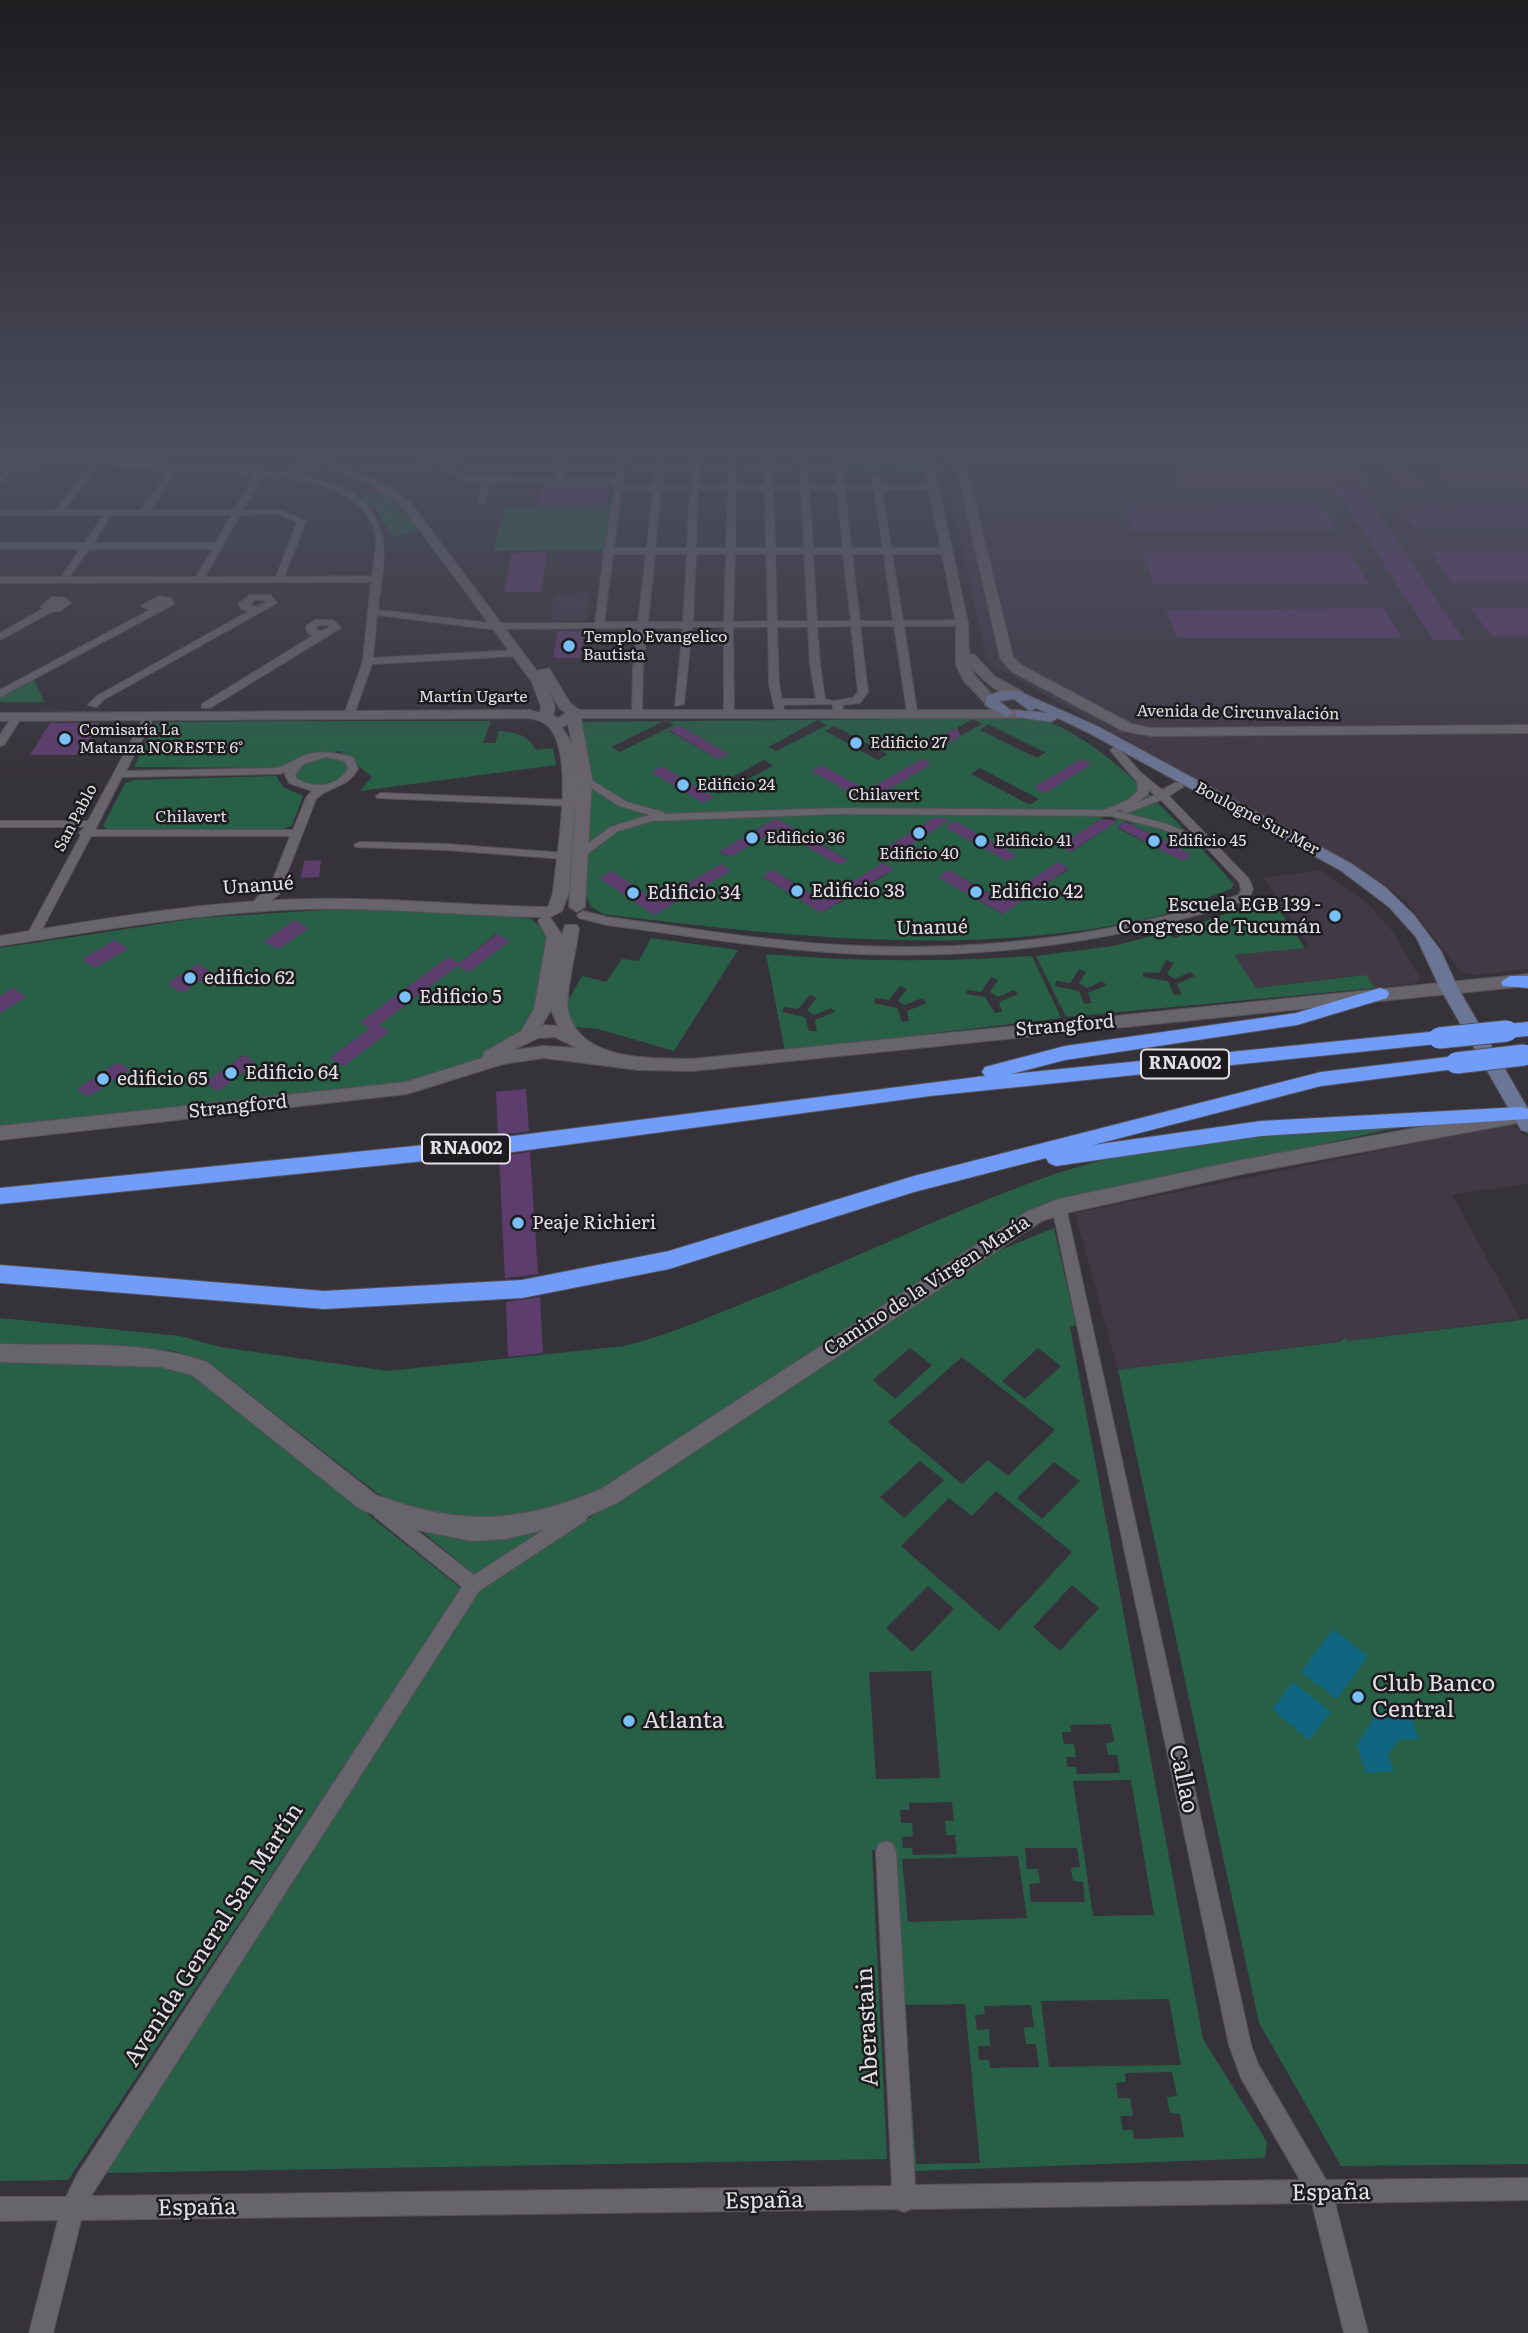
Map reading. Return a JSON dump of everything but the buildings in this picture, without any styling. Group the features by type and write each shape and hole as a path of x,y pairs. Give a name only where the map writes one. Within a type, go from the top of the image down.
{"highway":[{"path":"930,1089 1065,1053 1297,1019 1380,994"},
{"name":"RNA002","path":"0,1196 513,1144 930,1089 1528,1029"},
{"name":"RNA002","path":"0,1274 324,1300 522,1289 670,1260 981,1166 1321,1079 1526,1055"},
{"path":"981,1166 1120,1151 1235,1131 1447,1115 1526,1118"}],"main road":[{"path":"988,705 1000,695 1020,696 1030,706 1014,714"},
{"name":"Boulogne Sur Mer","path":"1020,696 1092,729 1361,876 1398,905 1413,922 1443,968 1449,988 1526,1118"},
{"name":"Boulogne Sur Mer","path":"1014,714 1051,718 1115,750 1371,895 1401,923 1430,969 1449,988"}],"street":[{"path":"63,580 73,566"},
{"path":"199,580 207,566"},
{"path":"279,579 284,566"},
{"path":"350,711 368,661 377,566"},
{"path":"456,566 569,710 584,779 571,856 551,917 555,937 543,1009 528,1034"},
{"path":"599,624 605,566"},
{"path":"637,713 638,668 651,566"},
{"path":"679,704 690,566"},
{"path":"729,713 727,674 732,566"},
{"path":"770,566 779,707 821,702 838,707 856,701 863,692 850,566"},
{"path":"808,566 815,664 821,702"},
{"path":"889,566 912,712"},
{"path":"950,566 962,623 966,672 988,705"},
{"name":"Avenida de Circunvalación","path":"986,566 1010,663 1128,729 1151,732 1528,729"},
{"path":"0,580 376,579"},
{"path":"0,637 50,609"},
{"path":"0,694 158,610"},
{"path":"93,705 100,698 257,610"},
{"path":"372,612 504,626 962,623"},
{"path":"504,626 518,653 539,682 549,714 563,737 571,764 571,856 578,919 559,1009 571,1034"},
{"path":"206,706 323,634"},
{"name":"Boulogne Sur Mer","path":"964,650 989,679 1020,696"},
{"path":"368,661 518,653"},
{"name":"Martín Ugarte","path":"0,705 206,706 549,714 567,722 569,710 729,713 779,707 838,707 912,712 988,705 1014,714"},
{"name":"Martín Ugarte","path":"0,717 350,711"},
{"name":"San Pablo","path":"33,935 149,716"},
{"path":"0,743 17,717"},
{"path":"1115,750 1214,849"},
{"path":"117,774 278,771 317,755 335,754 348,760 353,769 347,779 322,788 311,799 297,833 277,900"},
{"path":"295,766 295,782"},
{"path":"278,771 295,782 311,799"},
{"path":"1098,812 1125,805 1140,796 1144,787 1138,775"},
{"name":"Chilavert","path":"584,779 622,804 671,816"},
{"path":"295,782 322,788"},
{"path":"1098,812 1130,810 1179,785"},
{"path":"381,796 569,803"},
{"name":"Chilavert","path":"571,856 622,826 671,816 838,811 1098,812"},
{"path":"1098,812 1122,814 1163,826 1214,849"},
{"name":"Chilavert","path":"0,824 297,833"},
{"path":"360,845 446,847 571,856"},
{"name":"Unanué","path":"578,919 839,948 986,947 1064,942 1145,927 1244,897 1247,889 1245,881 1214,849"},
{"name":"Unanué","path":"0,941 153,915 256,907 277,900 395,904 520,912 551,917"},
{"path":"551,917 568,904 578,919"},
{"path":"551,917 578,919"},
{"name":"Strangford","path":"0,1133 407,1088 474,1066 544,1052 603,1057 639,1064 692,1065 1522,981"},
{"name":"Strangford","path":"474,1066 528,1034 547,1029 571,1034 603,1057"},
{"name":"Camino de la Virgen María","path":"0,1353 161,1358 199,1368 473,1585 1018,1226 1059,1207 1242,1167 1526,1118"},
{"name":"Callao","path":"1059,1207 1240,2045 1249,2070 1321,2194 1356,2333"},
{"name":"Camino de la Virgen María","path":"368,1502 407,1517 472,1530 539,1522 609,1496"},
{"name":"Avenida General San Martín","path":"41,2333 72,2209 86,2182 473,1585"},
{"name":"Aberastain","path":"886,1851 904,2200"},
{"name":"España","path":"0,2209 904,2200 1528,2189"}],"shaded area":[{"path":"966,566 1528,566 1528,969 1474,975 1461,972 1405,900 1378,881 987,662"},
{"path":"578,591 589,593 587,620 550,621 554,594 577,594"},
{"name":"Escuela EGB 139 - Congreso de Tucumán","path":"1320,870 1366,902 1392,931 1420,978 1416,983 1375,988 1366,975 1256,988 1233,955 1310,947 1264,878"},
{"path":"1510,1124 1528,1137 1528,1183 1452,1195 1520,1319 1118,1370 1075,1213"}],"green space":[{"path":"30,680 35,681 44,702 0,702 0,698"},
{"path":"1021,718 1045,721 1072,733 1123,770 1172,817 1234,884 1231,889 1178,910 1146,919 1079,931 1011,938 943,940 806,936 603,914 590,906 586,894 588,846 582,722 663,721 611,747 620,752 674,725 668,721","holes":["973,719 982,724 935,750 925,745","818,720 827,725 776,751 768,747","988,724 1045,753 1037,758 980,730","679,725 728,754 718,759 669,731","834,726 887,755 878,760 825,731","764,760 773,766 719,794 710,789","980,768 1039,799 1030,805 971,774","1108,814 1118,821 1071,852 1060,846","775,819 785,825 730,857 720,852","1126,821 1192,855 1183,861 1117,828","789,826 847,860 839,865 781,832","1058,862 1069,869 1018,902 1007,896","883,863 893,870 838,904 827,897","773,870 832,907 821,913 763,877","949,870 1012,907 1002,914 939,877"]},
{"path":"491,721 483,743 495,743 499,731 516,734 525,737 536,750 553,748 556,765 360,791 372,777 340,751 276,768 134,767 155,723 159,722"},
{"path":"321,756 347,760 350,774 315,786 294,777 297,767"},
{"path":"276,776 283,787 303,796 292,825 284,829 107,829 103,826 125,783 134,780"},
{"path":"1270,897 1305,948 1234,955 1256,988 1366,975 1375,988 1066,1017 1036,956 1113,946 1168,932 1173,938 1179,937 1177,932","holes":["1166,960 1174,963 1167,974 1175,979 1190,972 1195,976 1177,984 1182,994 1174,995 1168,981 1143,977 1143,972 1159,973","1079,969 1086,972 1079,983 1087,988 1102,981 1107,985 1088,993 1092,1003 1084,1004 1079,991 1055,986 1056,981 1070,983"]},
{"path":"339,909 409,910 531,919 550,935 544,993 539,1009 513,1040 474,1062 429,1077 390,1086 0,1130 0,948 199,918","holes":["496,934 509,941 469,972 457,966 379,1025 389,1031 331,1057 370,1028 361,1022 448,957 459,963","243,1055 256,1063 218,1091 205,1083"]},
{"path":"651,938 738,950 674,1051 598,1029 574,1027 565,1006 582,976 606,982 622,959 639,961"},
{"path":"766,954 899,960 1032,956 1061,1018 785,1051","holes":["991,977 998,980 990,992 998,997 1014,990 1018,994 999,1002 1002,1012 995,1013 985,997 966,994 967,990 981,992","900,986 907,989 898,1001 905,1005 922,998 927,1003 907,1011 909,1021 902,1022 897,1008 874,1003 875,998 889,1000","810,995 817,998 807,1010 814,1015 831,1008 835,1012 815,1020 817,1031 809,1031 805,1017 782,1012 784,1007 798,1009"]},
{"path":"1423,1122 1057,1202 599,1493 543,1512 515,1517 460,1519 404,1506 377,1493 207,1361 170,1350 0,1347 0,1318 180,1336 220,1347 388,1371 624,1346 700,1321 995,1196 1079,1167 1127,1154 1225,1138"},
{"name":"Atlanta","path":"1054,1228 1076,1325 1070,1327 1203,2039 1267,2142 1265,2158 914,2171 892,1851 872,1850 887,2159 104,2173 475,1593 988,1255","holes":["910,1348 932,1365 895,1399 873,1380","1038,1348 1061,1366 1025,1399 1002,1381","962,1357 1055,1430 1008,1476 988,1460 962,1484 888,1422","920,1461 944,1480 904,1518 880,1497","1054,1462 1080,1481 1042,1519 1017,1498","996,1491 1072,1552 999,1631 901,1546 949,1498 972,1516","1072,1585 1099,1608 1060,1651 1033,1627","928,1586 954,1609 912,1652 886,1628","931,1671 940,1778 876,1779 869,1672","1111,1724 1114,1742 1106,1743 1108,1755 1117,1755 1120,1773 1077,1774 1076,1767 1067,1767 1066,1757 1076,1757 1074,1744 1064,1744 1062,1732 1071,1732 1070,1725","1131,1780 1154,1915 1093,1916 1073,1781","952,1802 954,1821 945,1821 946,1835 955,1835 957,1854 913,1855 912,1848 903,1848 902,1837 913,1836 912,1823 901,1823 900,1810 909,1810 909,1803","1025,1848 1077,1848 1080,1867 1071,1868 1073,1881 1083,1882 1085,1902 1031,1902 1029,1884 1040,1883 1038,1869 1027,1869","1018,1856 1027,1918 908,1922 902,1859","1169,1999 1181,2065 1049,2067 1041,2001","965,2004 980,2163 916,2164 905,2005","1031,2005 1034,2027 1024,2028 1026,2044 1036,2044 1039,2067 990,2068 989,2060 979,2060 978,2046 990,2046 989,2029 977,2030 975,2015 985,2014 984,2006","1172,2072 1177,2096 1167,2097 1170,2113 1180,2114 1184,2137 1134,2139 1133,2130 1123,2130 1120,2116 1133,2116 1130,2098 1118,2098 1116,2083 1126,2082 1125,2073"]},
{"name":"Club Banco Central","path":"1528,1319 1528,2164 1341,2166 1259,2023 1118,1370 1340,1342 1344,1338 1348,1341"},
{"path":"0,1361 157,1365 192,1375 462,1589 68,2180 0,2181"},
{"path":"545,1530 475,1575 423,1532 457,1537"}],"water":[{"path":"1333,1629 1368,1656 1337,1699 1301,1672"},
{"path":"1293,1682 1331,1712 1309,1740 1272,1709"},
{"path":"1409,1710 1419,1739 1399,1740 1388,1754 1394,1771 1366,1773 1357,1745 1378,1711"}],"place":[{"name":"Templo Evangelico Bautista","path":"569,646"},
{"name":"Comisaría La Matanza NORESTE 6°","path":"65,739"},
{"name":"Edificio 27","path":"856,743"},
{"name":"Edificio 24","path":"683,785"},
{"name":"Edificio 40","path":"919,833"},
{"name":"Edificio 36","path":"752,838"},
{"name":"Edificio 41","path":"981,841"},
{"name":"Edificio 45","path":"1154,841"},
{"name":"Edificio 38","path":"797,891"},
{"name":"Edificio 42","path":"976,892"},
{"name":"Edificio 34","path":"633,893"},
{"name":"Escuela EGB 139 - Congreso de Tucumán","path":"1335,916"},
{"name":"edificio 62","path":"190,978"},
{"name":"Edificio 5","path":"405,997"},
{"name":"Edificio 64","path":"231,1073"},
{"name":"edificio 65","path":"103,1079"},
{"name":"Peaje Richieri","path":"518,1223"},
{"name":"Club Banco Central","path":"1358,1697"},
{"name":"Atlanta","path":"629,1721"}]}
